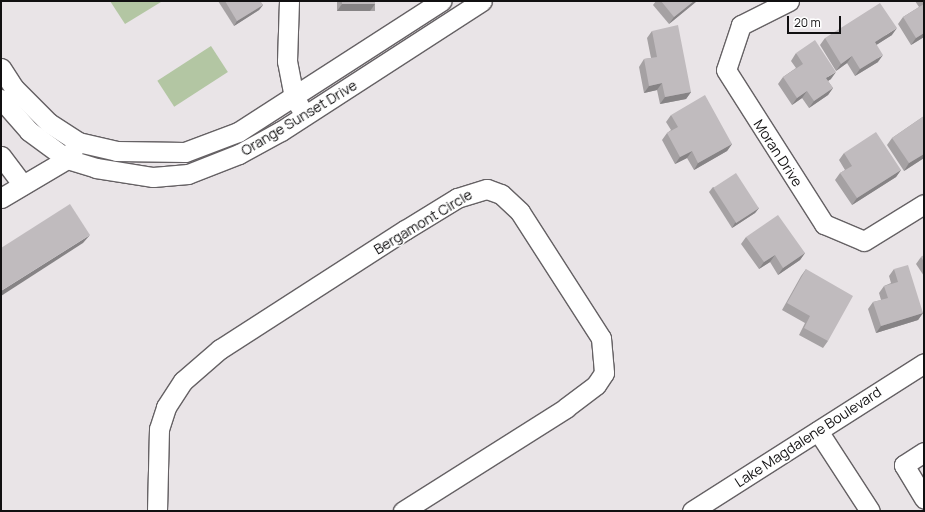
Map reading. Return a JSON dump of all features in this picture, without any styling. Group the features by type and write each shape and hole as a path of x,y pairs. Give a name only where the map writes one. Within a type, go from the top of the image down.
{"street":[{"path":"290,1 287,61 294,97 305,115"},
{"name":"Orange Sunset Drive","path":"1,68 14,88 50,123 78,142 116,152 185,152 238,132 442,1"},
{"name":"Orange Sunset Drive","path":"1,99 29,131 67,159 96,168 153,177 188,174 239,154 305,115 482,1"},
{"name":"Moran Drive","path":"789,1 741,25 726,70 824,224 864,241 924,204"},
{"path":"1,198 67,159 78,142"},
{"path":"1,156 22,185"},
{"name":"Bergamont Circle","path":"157,511 159,429 166,407 183,381 220,349 405,230 457,198 487,189 501,194 520,212 601,338 604,373 596,385 566,408 403,511"},
{"name":"Lake Magdalene Boulevard","path":"692,511 924,363"},
{"path":"818,431 870,511"},
{"path":"924,452 904,465 924,498"}],"green space":[{"path":"110,1 160,1 161,2 125,24"},
{"path":"211,46 228,72 174,107 157,81"}],"building":[{"path":"225,1 260,1 263,5 237,21"},
{"path":"342,1 375,1 375,4 342,4"},
{"path":"661,1 694,1 674,17"},
{"path":"880,3 897,28 875,42 883,55 860,69 852,56 841,64 825,38"},
{"path":"924,4 924,33 916,38 903,17"},
{"path":"678,25 691,92 665,97 662,83 649,86 644,59 657,57 652,31"},
{"path":"815,40 836,72 826,78 833,88 814,101 807,91 797,98 783,77 803,64 796,53"},
{"path":"705,95 732,144 698,163 692,151 680,157 667,133 678,127 671,115"},
{"path":"924,116 924,154 909,163 892,138"},
{"path":"876,132 901,170 857,198 840,173 852,166 844,153"},
{"path":"736,173 759,208 736,223 713,188"},
{"path":"70,204 90,235 1,291 1,248"},
{"path":"778,215 805,253 783,268 775,255 764,262 746,237"},
{"path":"924,255 924,262 921,257"},
{"path":"908,265 923,313 881,326 873,302 888,298 884,286 898,282 894,269"},
{"path":"806,269 853,296 828,341 804,328 810,316 787,303"}]}
